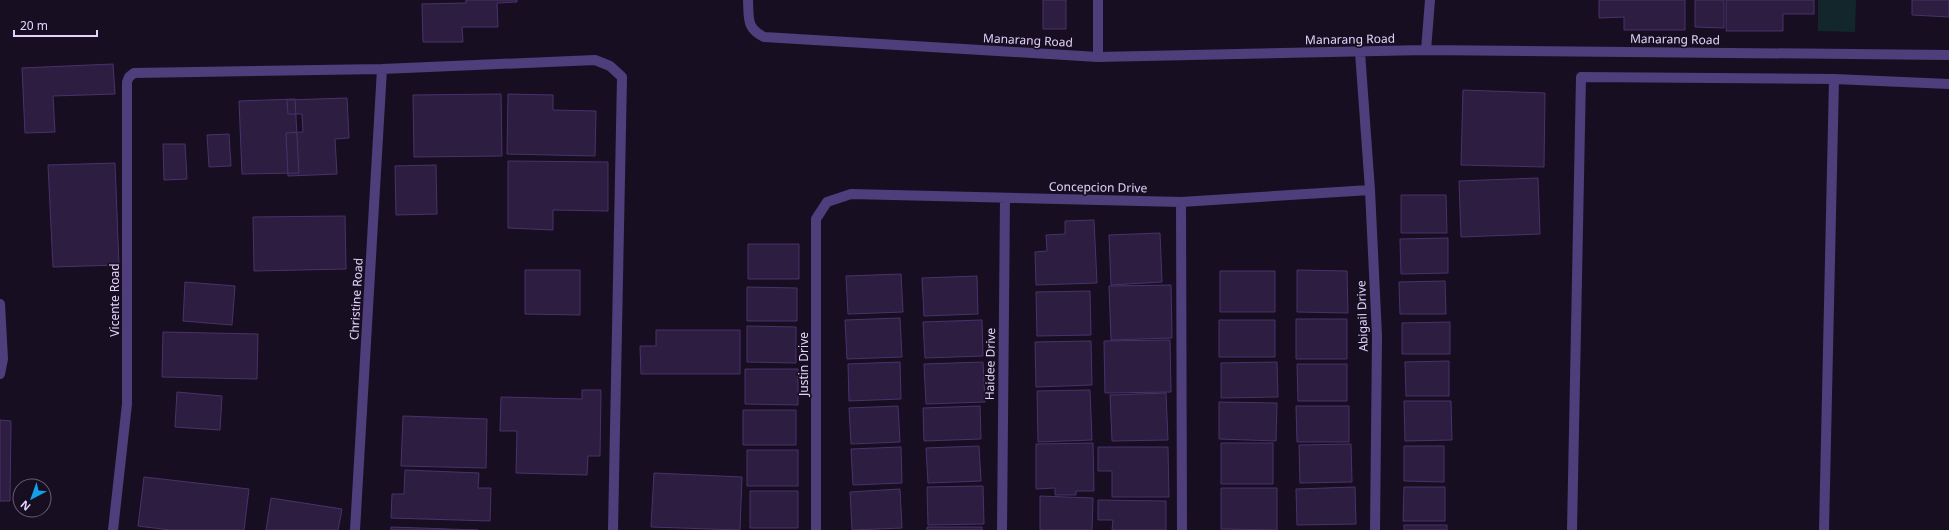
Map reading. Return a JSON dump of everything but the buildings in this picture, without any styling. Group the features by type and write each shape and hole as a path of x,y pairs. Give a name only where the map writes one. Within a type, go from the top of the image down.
{"street":[{"name":"Manarang Road","path":"748,0 749,16 754,32 764,37 1098,57 1426,50 1949,55"},
{"path":"1098,0 1098,57"},
{"path":"1426,50 1430,0"},
{"name":"Abigail Drive","path":"1360,52 1370,190 1377,336 1375,530"},
{"path":"382,69 595,60 610,66 622,77 613,530"},
{"name":"Vicente Road","path":"113,530 127,404 127,82 129,77 134,73 382,69"},
{"name":"Christine Road","path":"355,530 382,69"},
{"path":"1572,530 1581,77 1834,79 1949,84"},
{"path":"1824,530 1834,79"},
{"name":"Concepcion Drive","path":"827,202 852,194 1181,202 1370,190"},
{"name":"Haidee Drive","path":"1002,530 1005,198"},
{"name":"Justin Drive","path":"816,530 816,219 827,202"},
{"path":"1181,202 1182,530"},
{"path":"0,304 3,359 0,374"}],"green space":[{"path":"1818,0 1856,0 1855,32 1818,31"}]}
